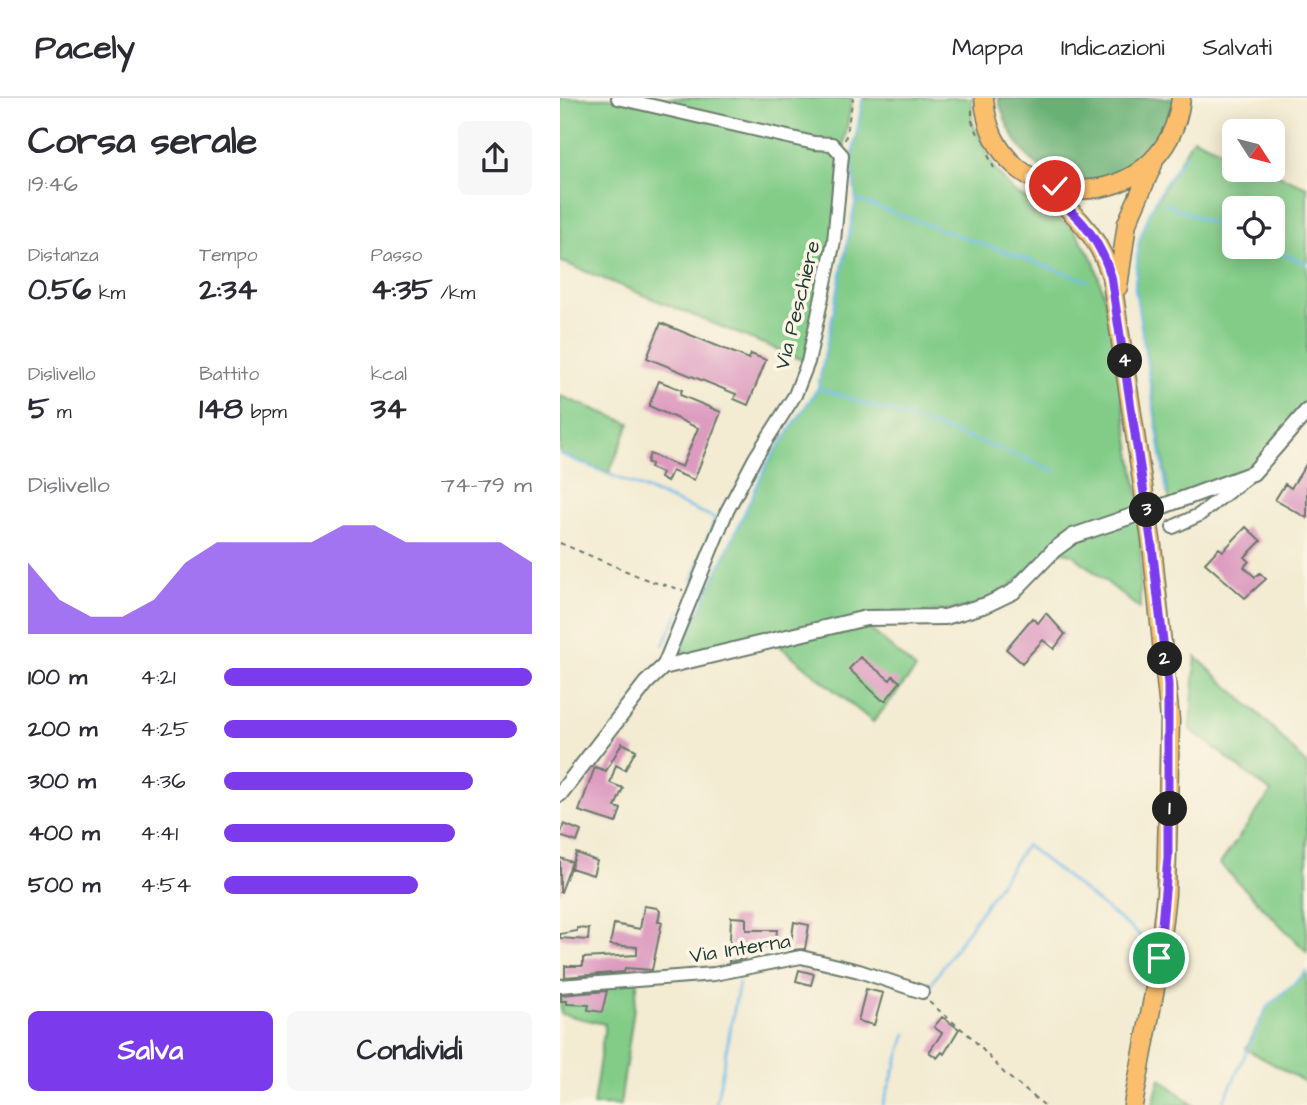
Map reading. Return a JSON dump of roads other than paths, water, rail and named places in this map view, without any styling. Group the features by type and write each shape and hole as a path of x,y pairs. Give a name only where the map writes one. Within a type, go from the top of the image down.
{"main road":[{"path":"984,98 990,131 999,147 1012,163 1088,227 1104,256 1116,301 1152,546 1170,720 1165,907 1155,988 1133,1105"},
{"path":"1116,301 1121,250 1127,223 1143,181 1176,123 1181,98"},
{"path":"1034,179 1073,190 1098,190 1132,177 1157,156"}],"street":[{"name":"Via Peschiere","path":"560,794 646,683 663,667 726,513 755,458 795,395 808,362 834,241 842,155 832,144 814,143 618,98"},
{"path":"1173,527 1199,515 1253,473 1307,411"},
{"path":"1158,508 1253,473"},
{"name":"Via Peschiere","path":"663,667 866,618 945,617 986,605 1013,592 1054,550 1073,536 1132,516"},
{"name":"Via Interna","path":"560,986 714,974 801,957 859,971 922,992"}],"waterway":[{"path":"683,646 767,464 818,388 856,200 852,160 863,98"},
{"path":"1167,493 1135,287 1139,241 1150,212 1163,186 1186,154"},
{"path":"857,200 1088,281"},
{"path":"1164,203 1222,228"},
{"path":"1285,255 1307,264"},
{"path":"818,388 986,444 1056,471"},
{"path":"560,454 715,518 692,581"},
{"path":"663,645 680,610"},
{"path":"929,987 1026,845 1142,937"},
{"path":"1222,1105 1267,1007 1307,972"},
{"path":"716,1105 739,983"},
{"path":"883,1105 906,1034"}]}
